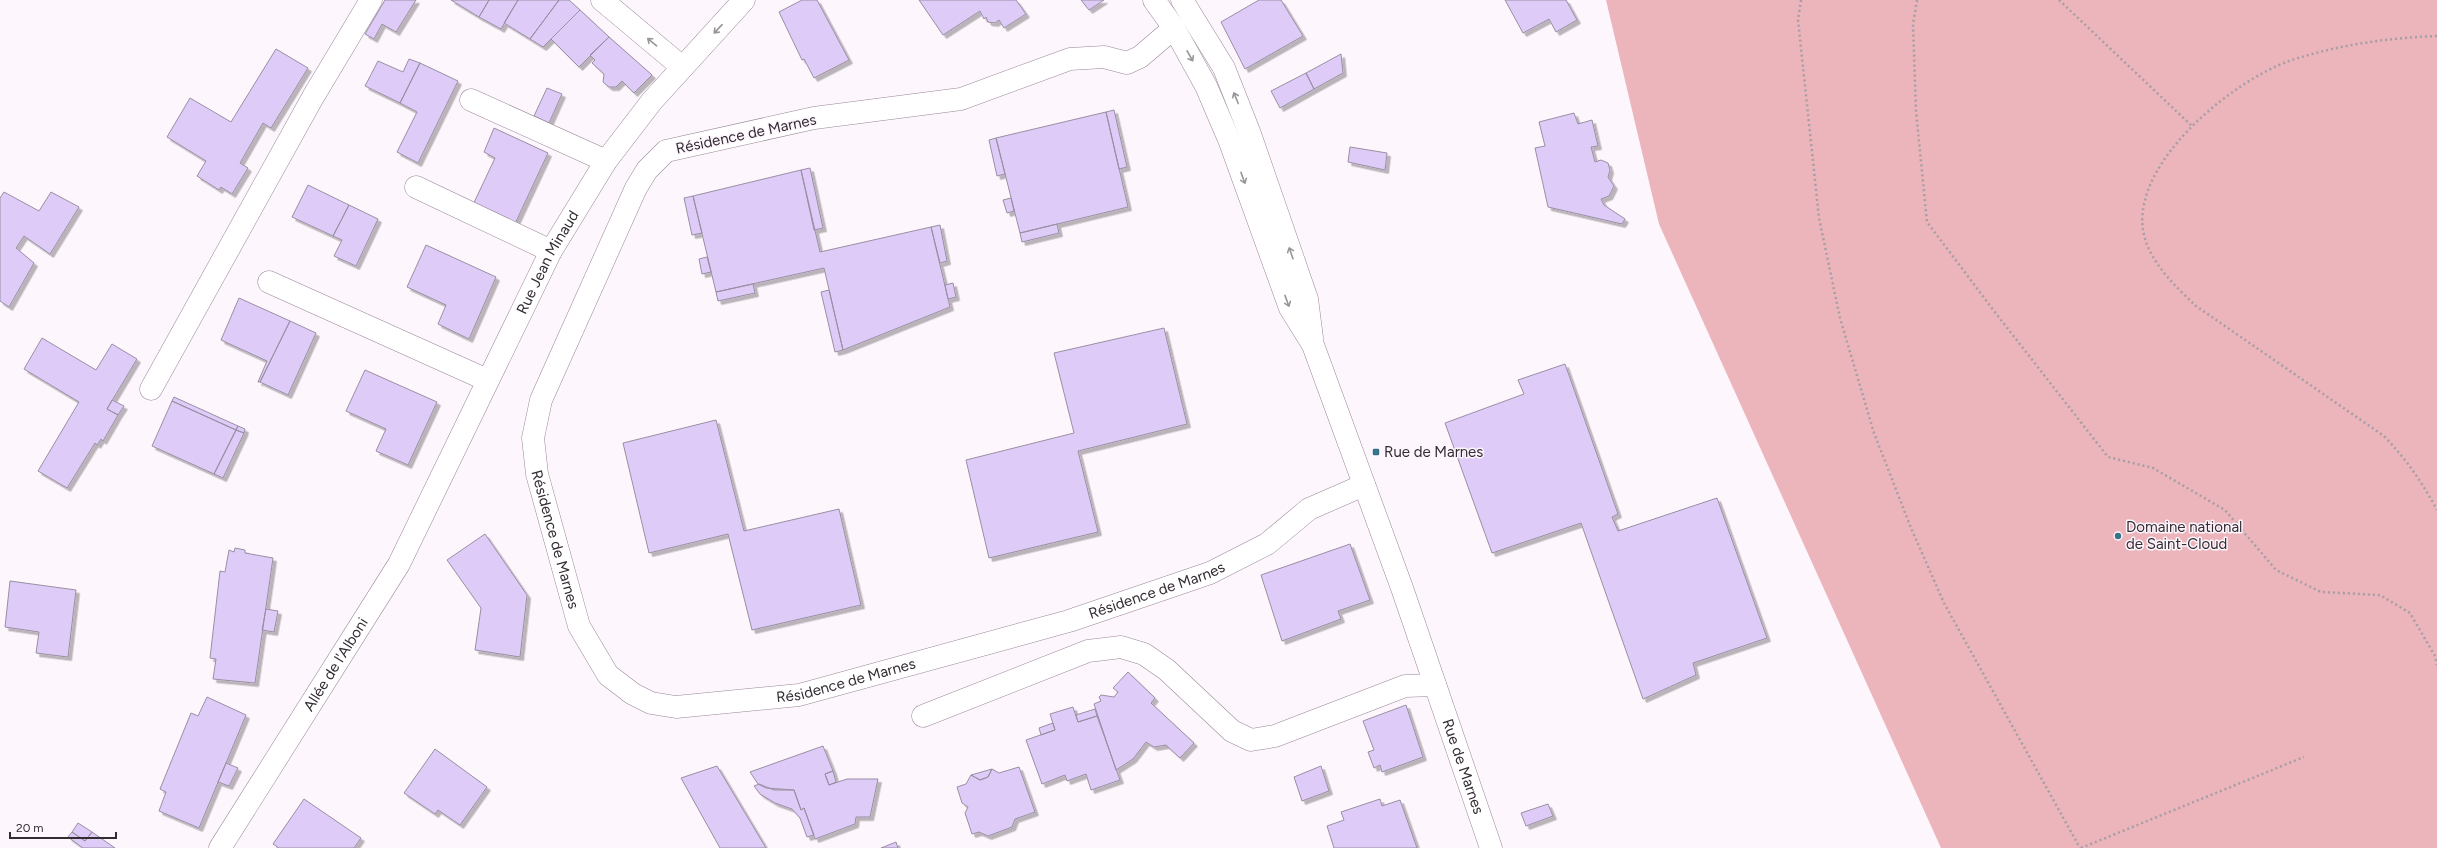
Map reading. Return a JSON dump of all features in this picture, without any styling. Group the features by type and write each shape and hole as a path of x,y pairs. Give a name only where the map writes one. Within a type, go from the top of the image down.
{"street":[{"path":"151,388 313,97 371,0"},
{"path":"602,0 682,67"},
{"name":"Rue Jean Minaud","path":"441,475 551,251 606,161 652,101 744,0"},
{"name":"Rue de Marnes","path":"1154,0 1174,28 1206,86 1230,142 1290,308 1313,345 1435,685 1491,848"},
{"name":"Rue de Marnes","path":"1182,0 1224,68 1250,134 1307,299 1313,345"},
{"name":"Résidence de Marnes","path":"1174,28 1140,57 1127,63 1104,57 1070,59 961,99 814,118 666,151 647,170 636,188 541,400 533,438 537,474 579,626 608,675 633,694 651,703 676,707 799,695 1069,621 1210,573 1267,544 1309,509 1364,485"},
{"path":"471,100 606,161"},
{"path":"416,187 551,251"},
{"path":"269,282 487,380"},
{"name":"Allée de l'Alboni","path":"220,848 399,564 441,475"},
{"path":"922,716 1088,651 1122,647 1144,654 1167,670 1232,731 1251,740 1276,736 1405,686 1435,685"}],"path":[{"path":"1801,0 1798,20 1819,218 1840,318 1874,433 1911,528 1944,603 2080,848 2304,757"},
{"path":"1917,0 1913,24 1916,111 1927,222 2108,457 2153,468 2225,510 2276,570 2321,592 2380,595 2410,613 2435,656 2437,665"},
{"path":"2058,0 2193,127"},
{"path":"2437,36 2385,38 2335,48 2288,62 2239,87 2193,127 2160,165 2148,191 2143,211 2143,231 2153,257 2172,283 2196,306 2384,436 2404,457 2422,483 2437,510"}],"shaded area":[{"name":"Domaine national de Saint-Cloud","path":"1606,0 2437,0 2437,848 1941,848 1659,224"}],"building":[{"path":"385,0 416,0 396,32 382,24 374,39 365,34"},
{"path":"451,0 489,0 479,17"},
{"path":"489,0 518,0 501,29 479,17"},
{"path":"518,0 559,0 530,39 504,23"},
{"path":"559,0 569,0 580,10 543,47 530,39"},
{"path":"802,0 817,0 849,60 814,78 804,59 802,60 779,12"},
{"path":"919,0 1016,0 1026,14 1004,28 999,20 995,23 988,22 986,17 984,19 980,11 943,35"},
{"path":"1081,0 1104,0 1089,10"},
{"path":"1259,0 1281,0 1303,36 1245,69 1221,22"},
{"path":"1505,0 1566,0 1577,20 1556,32 1549,19 1523,33"},
{"path":"580,10 609,37 579,67 551,39"},
{"path":"609,37 652,75 634,93 622,81 616,87 609,87 603,82 604,74 592,63 595,60 590,55"},
{"path":"276,49 308,68 271,128 263,123 240,163 248,168 232,194 221,187 219,190 197,176 206,161 167,137 190,98 231,122"},
{"path":"1341,54 1343,73 1314,89 1306,73"},
{"path":"409,59 420,63 400,103 365,86 378,61 403,72"},
{"path":"420,63 458,81 418,163 397,152 417,112 400,103"},
{"path":"1306,73 1314,89 1280,108 1271,91"},
{"path":"547,88 562,94 549,123 534,116"},
{"path":"1114,110 1127,167 1119,169 1106,112"},
{"path":"1106,112 1128,207 1020,233 996,138"},
{"path":"1574,113 1578,124 1592,120 1598,146 1591,147 1595,162 1601,160 1608,163 1610,170 1608,177 1614,186 1609,196 1601,199 1604,205 1625,219 1622,224 1548,207 1535,148 1545,146 1539,122"},
{"path":"494,128 548,153 513,228 471,209 495,158 484,152"},
{"path":"996,138 1005,174 997,176 989,140"},
{"path":"1350,147 1387,153 1385,170 1348,162"},
{"path":"810,168 823,228 814,230 801,170"},
{"path":"801,170 820,252 931,227 950,307 843,350 824,268 716,292 693,196"},
{"path":"308,185 349,205 333,236 292,217"},
{"path":"4,192 39,211 51,192 79,207 50,254 24,236 16,248 34,263 9,307 0,301 0,198"},
{"path":"693,196 702,233 692,235 684,198"},
{"path":"1011,198 1014,211 1007,213 1003,200"},
{"path":"349,205 378,219 356,266 334,256 342,240 333,236"},
{"path":"1057,224 1059,233 1022,242 1020,233"},
{"path":"940,225 947,261 940,263 931,227"},
{"path":"426,245 496,277 469,339 438,324 446,305 407,287"},
{"path":"707,257 711,272 702,274 699,259"},
{"path":"953,283 956,297 948,299 945,285"},
{"path":"753,284 755,293 718,301 716,292"},
{"path":"829,290 843,350 835,352 821,292"},
{"path":"239,298 290,321 260,382 258,382 267,361 221,340"},
{"path":"290,321 316,333 288,395 260,382"},
{"path":"1164,328 1187,424 1078,451 1098,532 989,558 966,460 1074,433 1054,353"},
{"path":"42,338 96,370 112,344 137,359 107,409 118,415 103,441 101,439 97,445 95,443 67,488 38,471 79,402 24,369"},
{"path":"1565,364 1618,514 1612,517 1618,531 1717,498 1767,638 1693,663 1696,675 1643,699 1581,523 1492,553 1445,423 1524,394 1518,380"},
{"path":"365,370 437,402 408,465 376,451 386,429 346,411"},
{"path":"174,397 238,426 236,430 172,401"},
{"path":"112,400 124,406 118,415 107,409"},
{"path":"172,401 236,430 214,474 152,446"},
{"path":"716,420 744,531 839,509 861,605 752,630 728,534 649,553 623,443"},
{"path":"238,426 245,429 244,433 236,430"},
{"path":"236,430 244,433 223,478 214,474"},
{"path":"485,534 527,595 520,657 475,650 481,608 447,560"},
{"path":"1350,544 1370,600 1338,611 1341,619 1282,641 1261,575"},
{"path":"235,548 245,550 245,553 273,558 255,683 213,679 216,659 210,658 220,571 225,572 229,550 234,552"},
{"path":"10,581 76,590 68,657 36,653 39,632 5,627"},
{"path":"266,609 278,611 274,632 262,630"},
{"path":"1128,672 1155,698 1151,703 1194,743 1180,758 1166,745 1154,747 1146,742 1133,759 1116,770 1094,704 1101,701 1099,697 1101,695 1114,697 1118,692 1113,688"},
{"path":"207,697 246,715 199,828 159,811 166,792 160,789 191,713 198,716"},
{"path":"1406,705 1423,757 1382,772 1380,765 1374,768 1368,752 1374,750 1363,721"},
{"path":"1073,707 1078,722 1097,716 1120,780 1091,790 1086,774 1067,781 1065,775 1042,784 1026,740 1055,730 1050,714"},
{"path":"1095,709 1097,716 1078,722 1076,715"},
{"path":"1053,723 1055,730 1041,735 1039,728"},
{"path":"823,746 833,771 825,774 829,785 847,779 878,779 870,817 856,817 855,824 815,839 804,808 801,810 794,790 766,788 758,784 750,772"},
{"path":"435,749 487,787 460,825 438,810 435,814 404,793"},
{"path":"226,763 238,768 229,786 218,782"},
{"path":"717,766 766,848 720,848 681,778"},
{"path":"1321,766 1329,791 1302,801 1294,777"},
{"path":"1019,767 1035,812 1015,819 1012,827 988,836 979,832 972,834 965,813 968,807 962,803 957,787 966,784 971,775 980,780 988,777 992,769 999,773"},
{"path":"992,769 988,777 980,780 971,775"},
{"path":"833,771 836,782 829,785 825,774"},
{"path":"759,784 774,790 794,790 801,810 804,808 814,835 807,837 800,818 792,809 775,803 760,794 754,786"},
{"path":"304,799 361,838 354,848 279,848 273,844"},
{"path":"1380,799 1382,806 1400,800 1417,848 1334,848 1327,826 1344,820 1341,812"},
{"path":"1548,804 1553,816 1526,826 1521,813"},
{"path":"78,823 92,832 85,841 72,832"},
{"path":"72,832 85,841 92,832 115,848 83,848 68,837"},
{"path":"896,842 898,848 881,848"}],"place":[{"name":"Rue de Marnes","path":"1376,452"},
{"name":"Domaine national de Saint-Cloud","path":"2118,536"}]}
